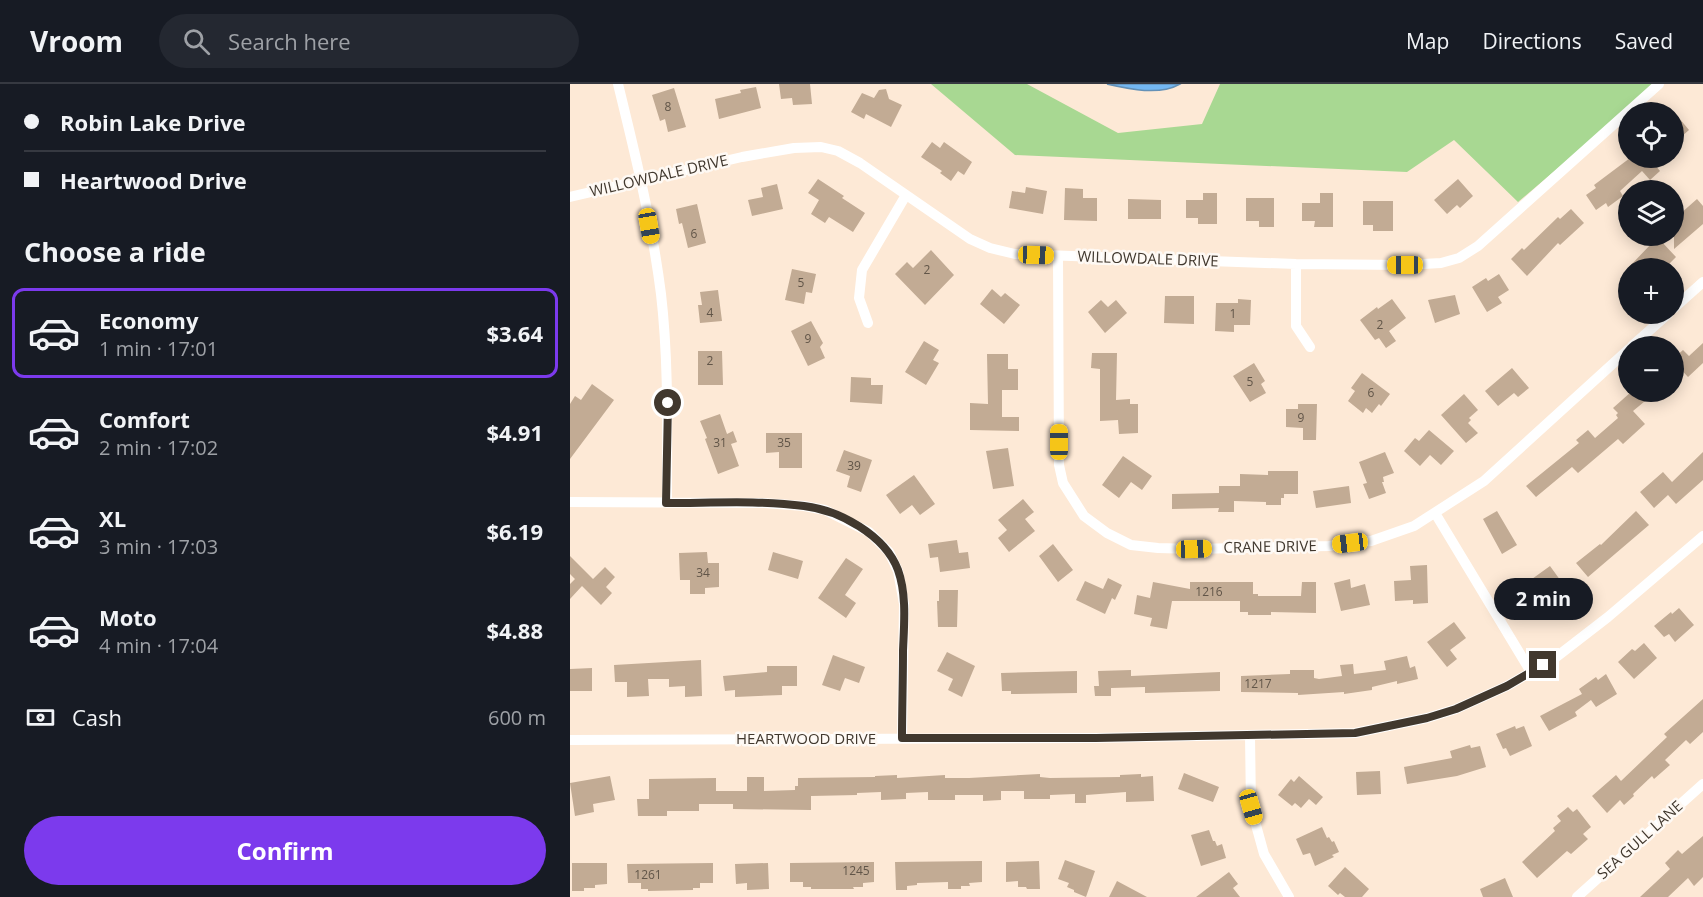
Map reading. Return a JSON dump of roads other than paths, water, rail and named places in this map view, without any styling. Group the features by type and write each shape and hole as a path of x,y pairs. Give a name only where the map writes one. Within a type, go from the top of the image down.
{"street":[{"path":"618,84 642,180 661,294 668,403 666,503"},
{"name":"WILLOWDALE DRIVE","path":"570,197 742,157 795,148 821,147 838,151 860,163 970,239 990,248 1015,254 1296,264 1441,263 1459,258 1478,246 1659,84"},
{"path":"868,323 860,298 861,270 906,195"},
{"name":"CRANE DRIVE","path":"1058,256 1059,465 1063,483 1083,516 1107,533 1131,545 1158,548 1329,546 1371,541 1414,526 1484,481 1618,359"},
{"path":"1296,264 1296,326 1310,347"},
{"path":"1684,299 1703,282"},
{"name":"CRANE DRIVE","path":"1643,336 1657,324"},
{"path":"570,502 764,503 804,506 825,510 869,532 889,552 898,571 904,604 902,738"},
{"path":"1435,513 1531,672"},
{"name":"HEARTWOOD DRIVE","path":"570,740 1096,738 1355,733 1427,718 1456,709 1507,686 1555,658 1608,617 1703,536"},
{"path":"1250,736 1251,807 1264,854 1289,897"},
{"name":"SEA GULL LANE","path":"1577,897 1703,784"}],"water":[{"path":"1107,84 1180,84 1172,88 1153,91"}]}
